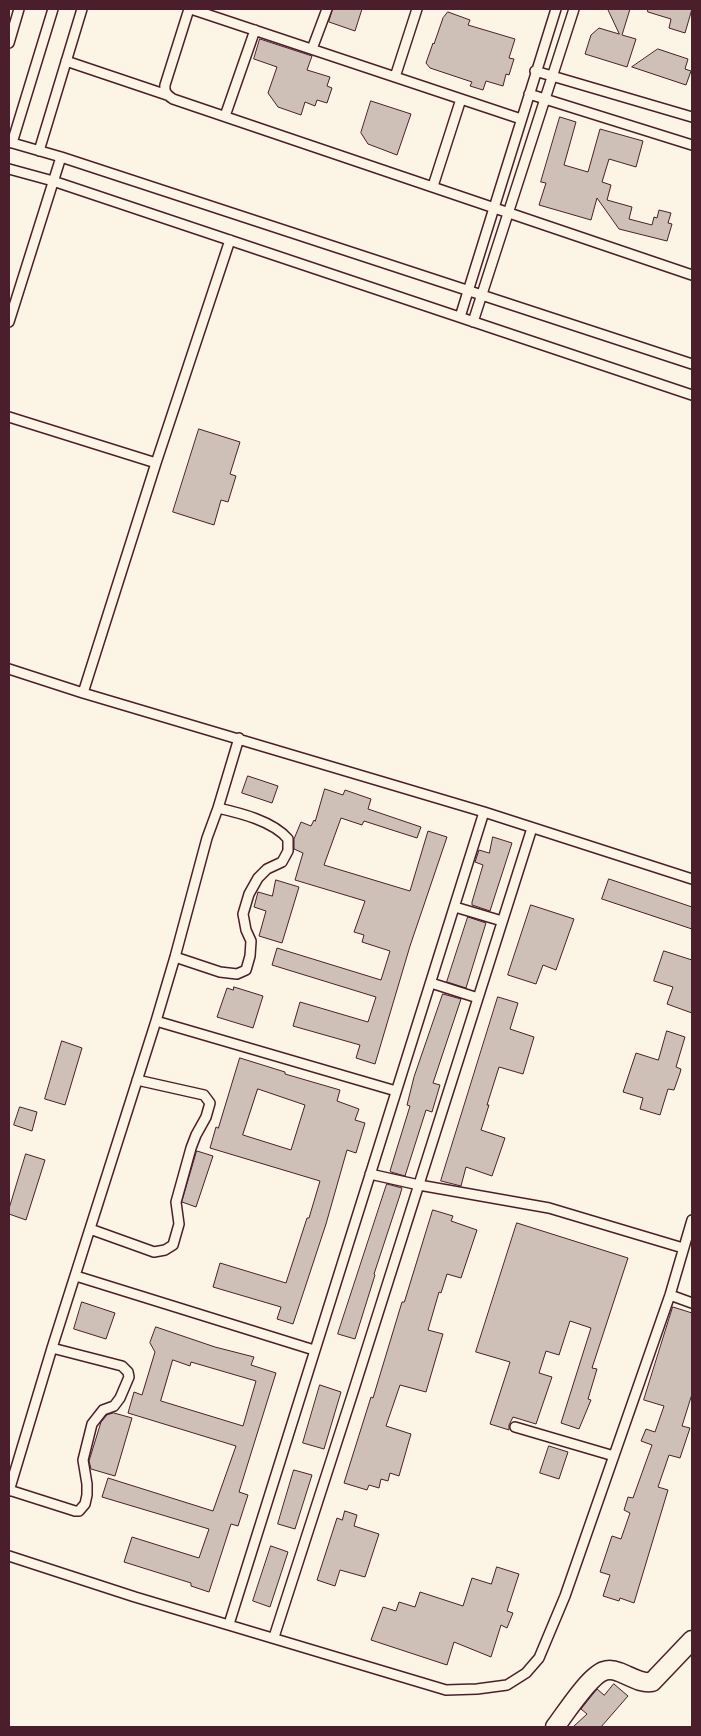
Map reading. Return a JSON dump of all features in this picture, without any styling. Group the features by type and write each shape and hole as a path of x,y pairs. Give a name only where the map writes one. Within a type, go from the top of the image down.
{"street":[{"path":"555,1727 576,1698 599,1673 604,1670 611,1670 642,1682 652,1682 692,1640"}],"lane":[{"path":"9,43 19,9"},
{"path":"53,9 10,142 61,157 692,364"},
{"path":"39,151 82,9"},
{"path":"167,95 165,90 167,78 190,9 521,119"},
{"path":"312,49 327,9"},
{"path":"395,77 417,9"},
{"path":"460,317 535,71 556,9"},
{"path":"473,322 574,9"},
{"path":"225,116 255,30"},
{"path":"66,61 692,275"},
{"path":"535,71 692,117"},
{"path":"529,94 692,145"},
{"path":"433,186 461,99"},
{"path":"9,322 61,157"},
{"path":"9,169 53,181 692,395"},
{"path":"83,693 156,463 230,240"},
{"path":"9,417 156,463"},
{"path":"9,669 83,693 484,812 692,879"},
{"path":"52,1348 122,1366 128,1372 129,1377 120,1398 114,1406 103,1410 92,1424 83,1460 87,1484 85,1504 82,1510 79,1511 9,1491 52,1348 156,1021 207,838 239,738"},
{"path":"175,957 220,972 237,974 246,970 250,956 251,941 246,930 243,914 249,894 258,878 267,869 282,862 288,851 288,839 282,831 248,816 218,808"},
{"path":"229,1624 484,812"},
{"path":"274,1637 337,1446 532,828"},
{"path":"455,907 502,921"},
{"path":"431,983 478,998"},
{"path":"156,1021 396,1091"},
{"path":"90,1229 154,1252 166,1250 173,1245 176,1236 179,1224 176,1202 194,1141 206,1117 210,1103 204,1095 137,1080"},
{"path":"370,1174 419,1185 550,1208 683,1248"},
{"path":"9,1556 135,1597 274,1637 446,1690 477,1690 507,1685 526,1673 540,1658 565,1596 670,1295 692,1220"},
{"path":"76,1276 314,1350"},
{"path":"670,1295 692,1302"},
{"path":"515,1427 614,1456"}],"building":[{"path":"333,9 362,9 355,31 329,22"},
{"path":"608,9 630,9 622,35 636,39 627,67 585,54 591,35 599,28 619,34"},
{"path":"648,9 692,9 685,33 669,28 671,19 648,12"},
{"path":"448,12 470,20 468,25 515,39 509,58 514,59 509,75 506,74 503,86 486,81 483,90 470,86 472,82 430,68 426,63 443,18"},
{"path":"260,39 312,56 307,70 330,77 327,86 332,88 327,103 317,100 315,106 305,102 301,115 278,107 268,93 277,67 254,59"},
{"path":"658,49 688,59 685,69 691,71 686,85 632,67"},
{"path":"371,101 411,114 397,155 368,144 361,133"},
{"path":"560,117 576,122 564,165 588,172 600,129 643,141 636,167 609,159 602,182 611,185 607,200 632,207 629,219 652,225 654,217 657,218 659,210 671,213 668,223 672,224 667,241 619,229 597,198 591,220 539,205 546,183 541,182"},
{"path":"199,429 240,442 230,474 236,476 228,502 221,500 214,525 173,512"},
{"path":"248,776 278,786 272,803 242,793"},
{"path":"325,789 343,795 345,790 371,799 368,809 421,827 417,838 364,821 362,825 341,818 324,865 410,891 428,831 447,837 410,946 375,1064 356,1058 360,1045 293,1026 300,1002 368,1022 376,997 272,965 277,948 381,980 390,951 362,942 364,935 354,932 365,901 295,880 303,853 294,849 294,839 301,822 311,826 315,821"},
{"path":"493,837 512,843 490,911 472,905 472,902 483,865 475,862 479,850 489,853"},
{"path":"609,879 692,907 692,929 602,899"},
{"path":"276,880 299,887 282,943 259,936 266,911 254,907 258,892 272,896"},
{"path":"531,905 574,919 556,970 543,965 536,984 508,975"},
{"path":"468,917 486,923 466,988 447,982"},
{"path":"664,951 692,960 692,1013 667,1004 673,987 654,981"},
{"path":"234,987 263,996 253,1028 217,1017 227,988 233,990"},
{"path":"443,994 461,999 433,1083 440,1085 432,1112 426,1110 405,1176 390,1171 410,1106 407,1105 414,1077"},
{"path":"498,997 518,1003 510,1029 534,1037 523,1074 499,1067 487,1105 489,1105 481,1130 505,1138 492,1176 466,1167 461,1186 441,1181"},
{"path":"667,1031 685,1037 676,1067 681,1069 680,1073 674,1090 668,1089 660,1115 640,1109 643,1098 623,1092 636,1053 658,1060"},
{"path":"62,1041 82,1048 65,1105 45,1099"},
{"path":"240,1058 285,1072 285,1074 340,1090 337,1101 359,1109 355,1120 365,1123 356,1153 347,1150 326,1224 293,1324 277,1319 281,1307 213,1287 220,1263 286,1283 320,1181 210,1148 216,1127 218,1128","holes":["258,1089 305,1105 291,1150 243,1135"]},
{"path":"20,1107 37,1112 32,1131 14,1125"},
{"path":"197,1151 213,1156 196,1207 182,1202"},
{"path":"26,1154 45,1160 26,1220 9,1214 9,1209"},
{"path":"387,1184 402,1188 355,1339 338,1334"},
{"path":"433,1210 453,1216 451,1221 477,1230 461,1278 447,1274 441,1293 439,1292 428,1330 443,1334 426,1392 400,1385 386,1426 411,1434 399,1476 390,1473 388,1481 381,1479 379,1488 369,1485 367,1490 344,1483"},
{"path":"517,1223 628,1258 592,1368 597,1369 588,1399 591,1400 579,1429 561,1423 591,1328 570,1321 559,1355 546,1351 539,1373 552,1377 536,1424 513,1417 509,1430 490,1424 510,1362 476,1352"},
{"path":"82,1302 115,1313 106,1339 74,1329"},
{"path":"673,1307 692,1313 692,1394 682,1426 690,1428 680,1458 669,1455 658,1487 668,1490 634,1603 620,1598 619,1601 603,1596 610,1575 600,1572 612,1536 621,1539 630,1513 624,1510 628,1497 633,1498 652,1445 641,1441 646,1429 655,1432 664,1406 644,1400"},
{"path":"156,1327 215,1347 254,1357 251,1365 276,1373 239,1492 248,1495 238,1526 231,1524 209,1592 191,1586 191,1583 124,1562 132,1537 199,1558 209,1529 102,1497 108,1478 213,1511 236,1446 128,1413 134,1392 142,1395 155,1352 150,1343","holes":["173,1360 190,1366 191,1362 256,1381 243,1426 161,1401"]},
{"path":"320,1385 341,1392 324,1449 303,1443"},
{"path":"114,1413 132,1418 115,1476 91,1469 89,1461 101,1422 107,1415"},
{"path":"549,1446 568,1452 559,1479 540,1473"},
{"path":"294,1470 312,1475 295,1529 278,1524"},
{"path":"345,1511 357,1515 354,1526 379,1534 365,1577 340,1570 335,1586 317,1580 337,1518 342,1520"},
{"path":"271,1546 288,1552 270,1607 253,1601"},
{"path":"497,1567 519,1574 507,1611 513,1613 507,1628 501,1625 491,1657 454,1642 447,1665 371,1640 383,1607 396,1611 399,1602 415,1607 420,1592 463,1606 472,1578 491,1584"},
{"path":"614,1684 628,1696 601,1727 573,1727 587,1714 581,1709 597,1689 604,1695"}]}
